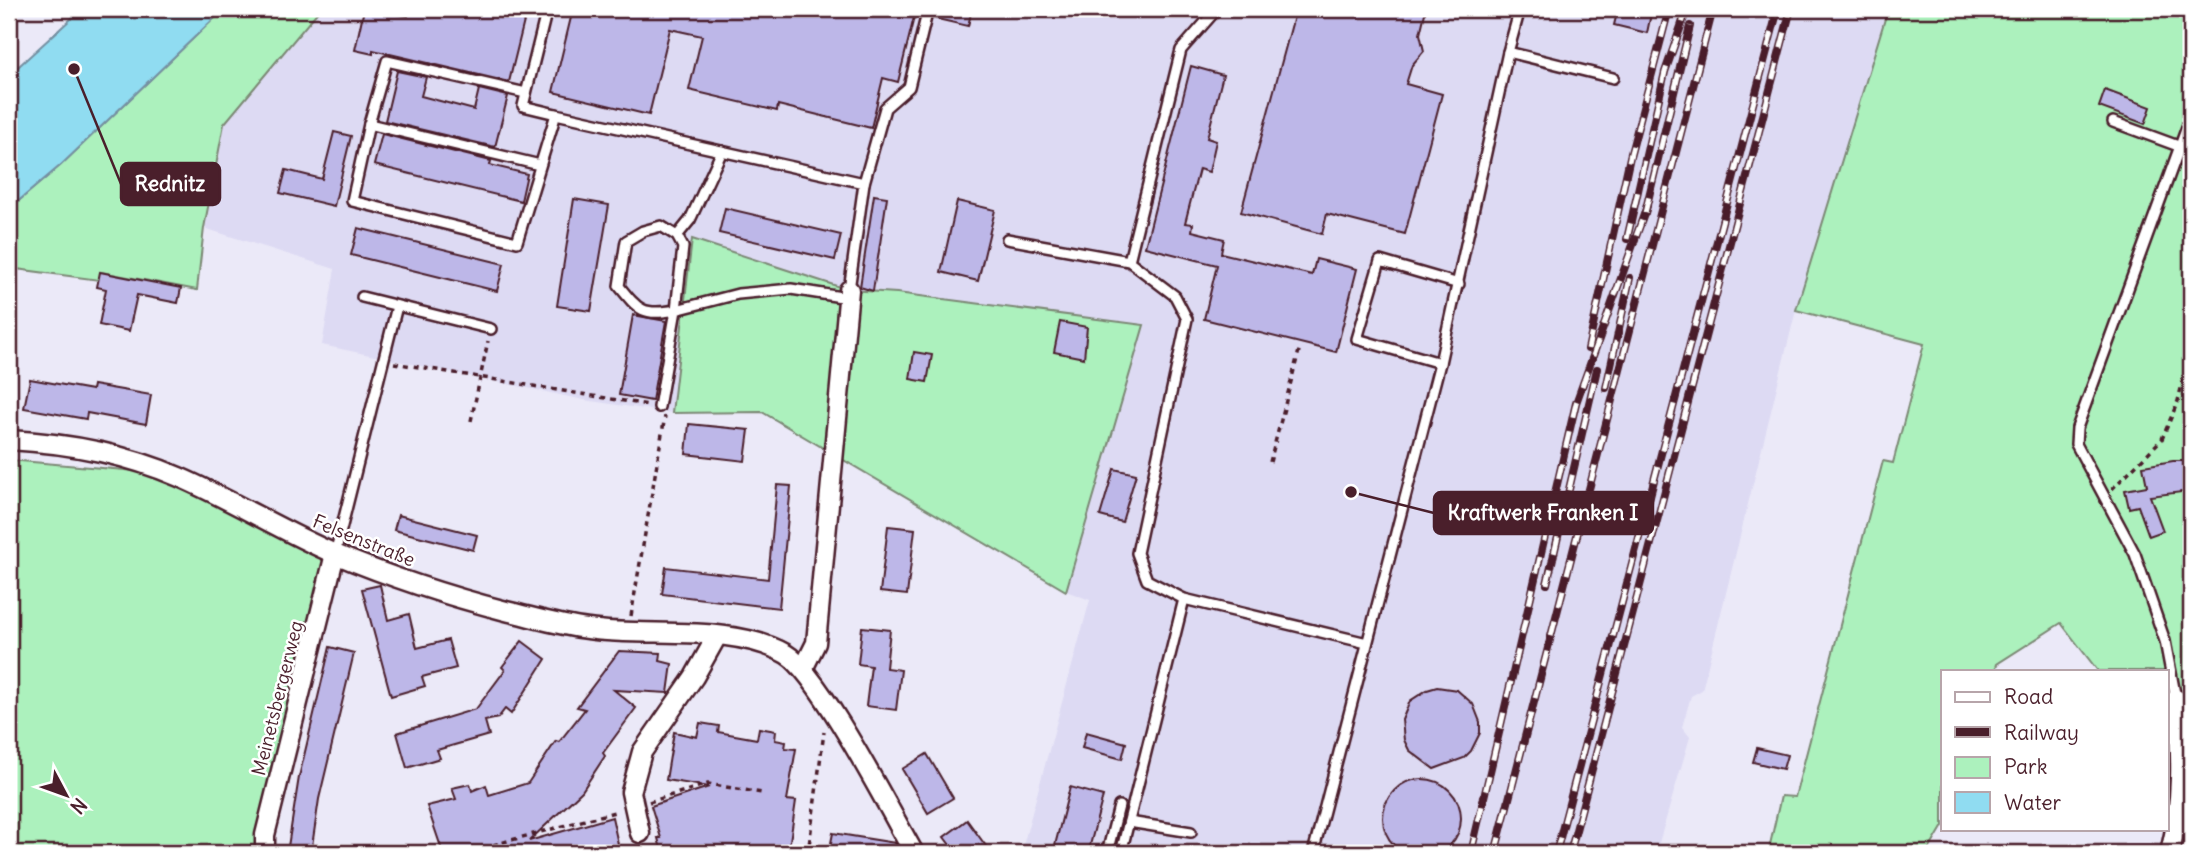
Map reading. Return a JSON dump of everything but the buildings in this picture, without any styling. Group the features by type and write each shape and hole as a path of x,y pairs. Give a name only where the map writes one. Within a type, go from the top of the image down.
{"street":[{"path":"803,669 816,643 849,294"},
{"name":"Felsenstraße","path":"9,440 69,446 144,464 178,477 335,554 423,586 504,610 588,629 716,636 758,643 788,654 818,688 914,853"},
{"name":"Meinetsbergerweg","path":"265,853 265,835 335,554"},
{"path":"640,832 631,792 642,751 694,677 716,636"},
{"path":"2170,853 2180,796 2182,754 2176,699"}],"lane":[{"path":"547,9 523,106 864,183"},
{"path":"659,407 676,310 683,247 677,236 661,226 643,230 626,242 619,286 637,309 656,314 676,310 738,294 792,289 849,294 864,183 885,108 909,87 928,9"},
{"path":"1152,9 1169,9"},
{"path":"1129,261 1181,50 1217,9"},
{"path":"1313,853 1440,362 1508,52 1520,9"},
{"path":"1508,52 1613,78"},
{"path":"526,93 387,61 369,124 352,201 517,242 556,114"},
{"path":"2176,699 2165,641 2136,554 2076,444 2077,428 2191,116"},
{"path":"2113,121 2181,147"},
{"path":"369,124 540,165"},
{"path":"677,236 690,220 722,151"},
{"path":"1007,239 1129,261 1175,296 1187,319 1137,553 1147,580 1184,599 1367,643"},
{"path":"1440,362 1357,339 1380,261 1459,284"},
{"path":"362,297 491,329"},
{"path":"335,554 397,306"},
{"path":"1121,853 1184,599"},
{"path":"1107,853 1119,806"},
{"path":"1129,822 1191,832"}],"path":[{"path":"471,421 491,329"},
{"path":"2106,495 2162,439 2178,401 2191,346"},
{"path":"1270,462 1300,347"},
{"path":"383,361 659,407 665,416 628,632"},
{"path":"808,853 824,730 833,714"}],"shaded area":[{"path":"320,9 1888,9 1796,310 1702,690 1691,696 1682,727 1690,737 1656,853 1021,853 1090,600 1066,591 1144,325 897,293 849,290 692,240 672,413 584,400 322,345 335,269 204,228 224,124"}],"green space":[{"path":"224,9 320,9 224,124 204,228 197,290 101,272 99,280 9,268 9,209 61,165"},
{"path":"1888,9 2191,9 2191,749 2168,747 2168,670 2097,670 2061,623 1997,664 1995,670 1941,670 1941,829 1927,853 1808,853 1769,849 1781,796 1795,797 1883,461 1893,463 1924,344 1796,310"},
{"path":"692,239 849,290 897,293 1144,325 1066,591 762,412 672,413"},
{"path":"9,460 148,472 328,560 253,853 9,853"}],"water":[{"path":"82,9 224,9 61,165 9,209 9,75"}],"railway":[{"path":"1588,349 1630,157 1669,9"},
{"path":"1627,239 1665,72 1687,9"},
{"path":"1495,853 1713,9"},
{"path":"1556,853 1778,9"},
{"path":"1570,853 1791,9"},
{"path":"1645,213 1690,26"},
{"path":"1471,853 1576,403 1647,206"},
{"path":"1606,388 1630,278"},
{"path":"1547,584 1597,369"}],"place":[{"name":"Rednitz","path":"74,69"},
{"name":"Kraftwerk Franken I","path":"1351,492"}]}
